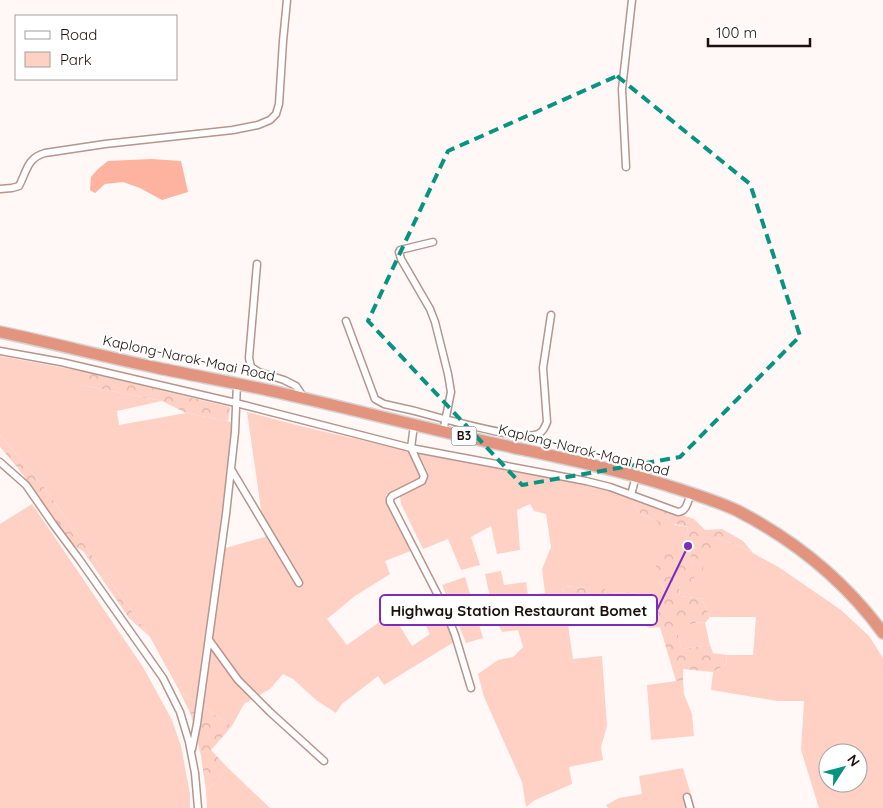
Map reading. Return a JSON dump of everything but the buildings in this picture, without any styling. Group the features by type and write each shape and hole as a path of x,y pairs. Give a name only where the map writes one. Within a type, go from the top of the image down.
{"highway":[{"name":"Kaplong-Narok-Maai Road","path":"0,332 156,368 237,383 636,476 691,493 736,511 774,532 810,557 849,592 883,633"}],"street":[{"path":"0,189 19,186 28,165 38,154 45,152 233,130 258,125 270,120 276,114 279,104 287,0"},
{"path":"626,167 622,89 632,0"},
{"path":"433,242 400,250 399,254 430,309 448,374 450,392 443,432"},
{"path":"257,264 249,358 251,367 296,386 305,399"},
{"path":"346,321 375,399 384,404 474,427 531,436 540,434 547,422 543,368 552,316"},
{"path":"61,362 66,346"},
{"path":"0,350 61,362 236,403 411,448 568,477 610,487 678,512 684,510 691,493"},
{"path":"191,752 209,640 231,469 237,383"},
{"path":"414,425 411,448 424,476 422,482 392,496 390,502 444,607 455,635 471,688"},
{"path":"0,462 26,485 163,678 180,712 189,742 198,808"},
{"path":"231,469 300,583"},
{"path":"631,495 636,476"},
{"path":"209,640 238,680 270,712 324,760"},
{"path":"687,797 690,808"}],"highlighted area":[{"path":"617,76 750,184 800,336 680,457 522,485 368,321 448,151"}],"green space":[{"path":"0,356 81,371 81,385 162,401 117,411 119,425 186,413 228,421 238,426 225,548 265,537 247,412 409,451 420,475 419,479 386,495 413,550 385,561 390,574 355,596 327,619 347,645 392,613 412,646 430,634 426,626 444,618 454,642 384,685 378,676 342,704 336,713 316,700 293,679 283,674 270,689 244,704 232,726 180,692 150,637 43,486 0,435"},
{"path":"81,371 230,407 228,421 186,413 162,401 81,385"},
{"path":"0,435 43,486 150,637 129,618 83,551 73,545 18,468 0,447"},
{"path":"418,453 608,490 642,502 634,504 639,513 658,522 688,527 686,539 692,563 688,568 675,562 659,579 665,591 652,596 631,592 609,593 564,586 563,593 566,613 547,625 568,625 573,659 602,656 607,726 601,747 603,760 569,767 572,784 535,800 526,807 522,782 484,697 478,674 498,660 513,657 523,647 518,630 502,632 494,617 485,574 501,571 504,585 526,582 528,595 545,593 542,569 551,547 546,514 534,511 530,504 517,510 520,550 497,554 491,526 471,537 480,565 461,570 448,539 423,549 401,504 400,496 426,481 428,473"},
{"path":"642,502 694,519 705,530 722,529 743,541 753,553 716,538 713,550 704,554 703,573 691,579 691,587 679,586 680,596 702,599 710,617 705,623 697,622 687,626 672,626 678,634 681,649 710,645 713,653 726,655 727,664 713,672 683,669 683,681 676,681 660,627 649,628 639,619 635,610 602,609 593,599 570,596 568,625 547,625 547,617 558,617 566,613 563,593 564,586 586,588 597,582 609,593 631,592 652,596 665,590 656,569 661,548 671,548 675,562 687,567 692,563 686,539 688,527 675,524 671,531 662,533 658,522 639,513 634,504"},
{"path":"32,504 143,667 172,720 181,746 190,794 190,808 0,808 0,524"},
{"path":"716,538 742,547 780,568 841,610 869,636 883,658 883,808 819,808 801,750 804,701 777,701 711,690 713,672 727,664 726,655 753,655 756,617 710,617 702,599 680,596 679,585 690,587 693,574"},
{"path":"465,577 483,638 466,643 442,585"},
{"path":"697,622 705,623 710,645 681,649 678,634 671,626 687,626"},
{"path":"683,681 684,694 692,714 694,736 651,740 647,685"},
{"path":"180,692 232,726 211,750 228,768 206,791 201,756 191,715"},
{"path":"228,768 270,808 207,808 206,791"},
{"path":"683,768 695,808 608,808 606,805 619,798 642,794 639,776"}],"shaded area":[{"path":"151,159 181,161 188,192 162,200 140,188 123,182 105,184 95,193 90,190 91,177 108,161"}],"place":[{"name":"Highway Station Restaurant Bomet","path":"688,546"}]}
